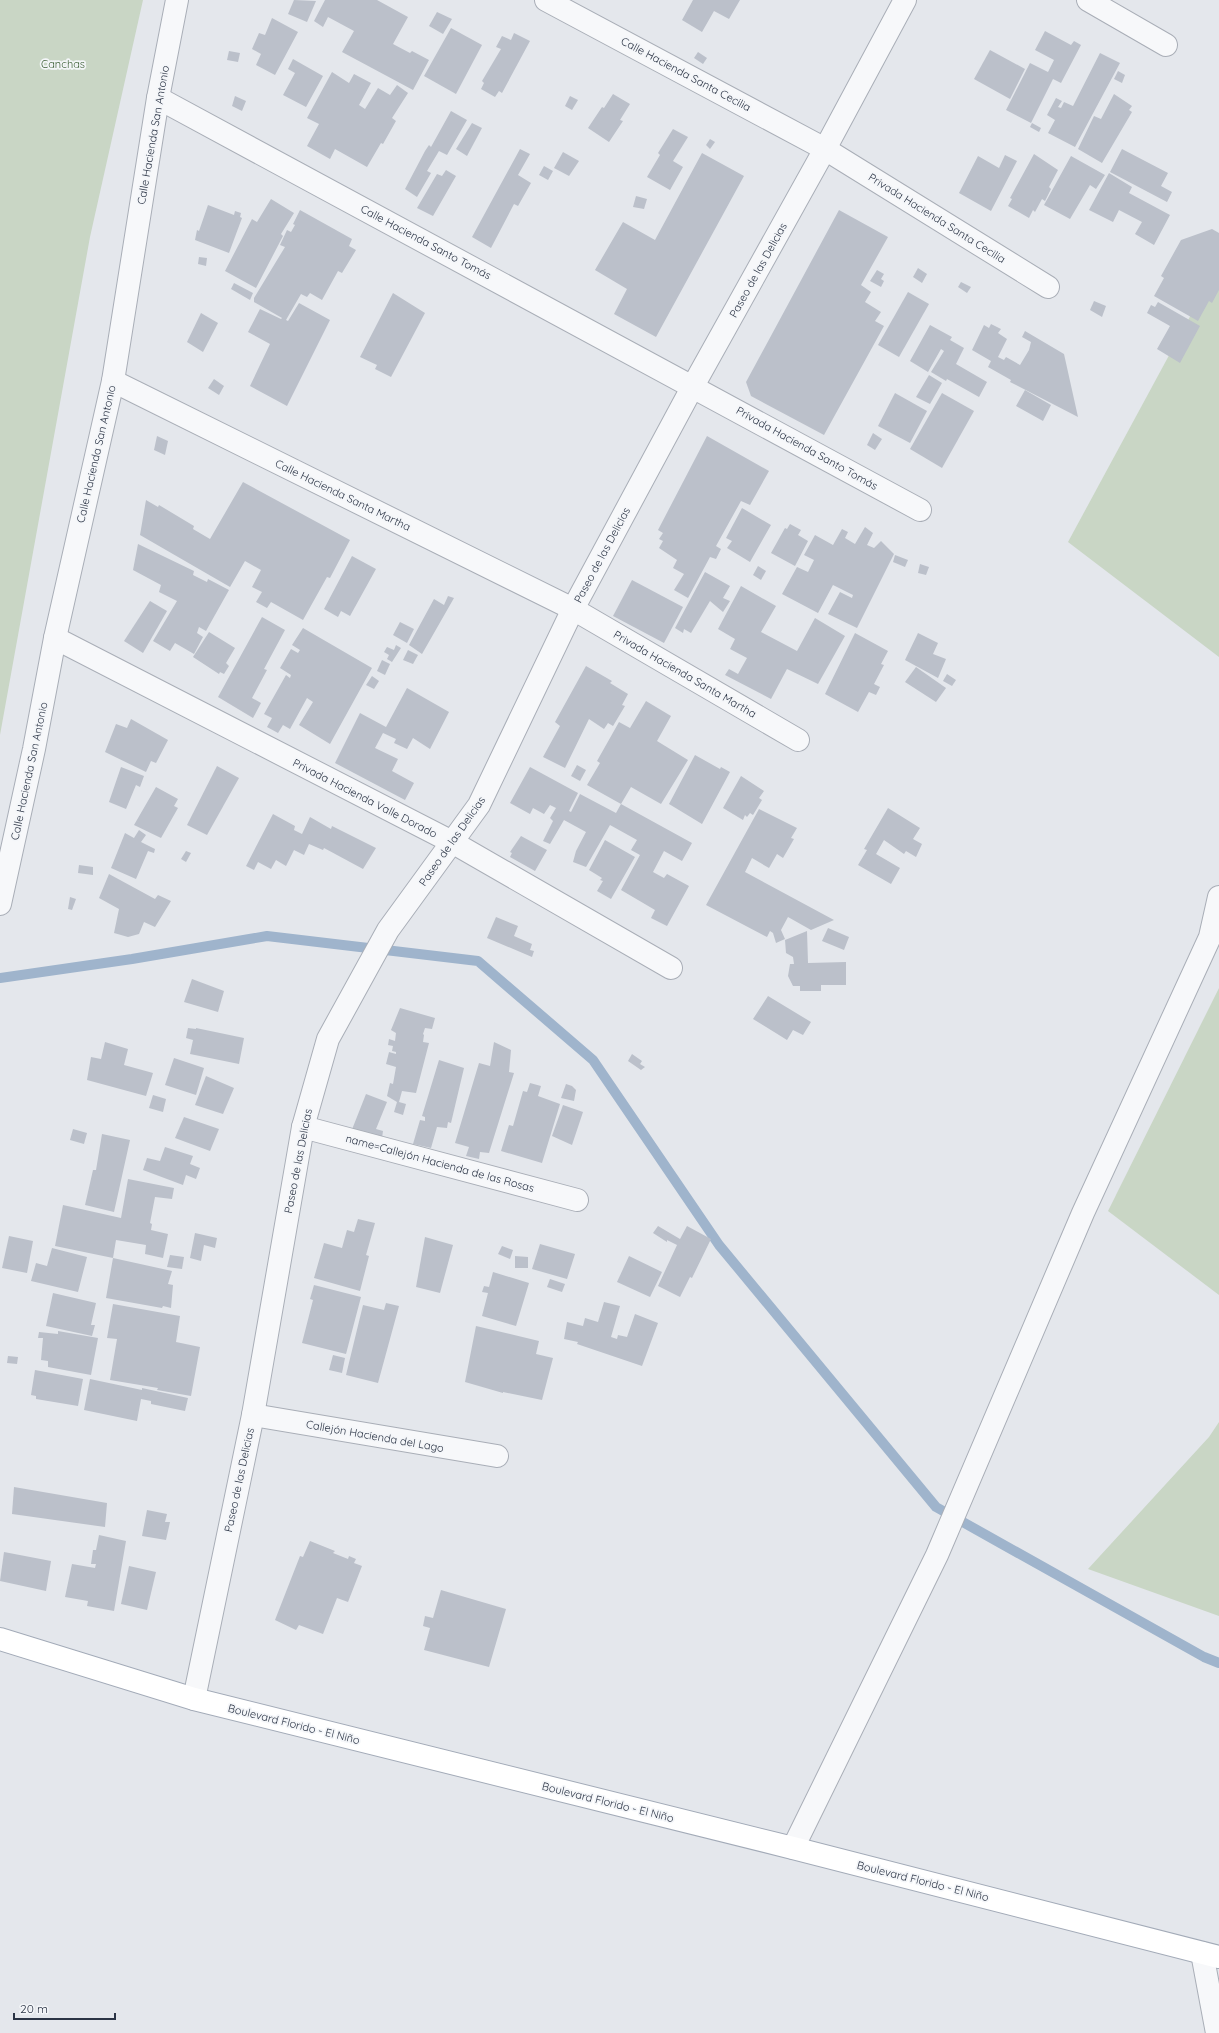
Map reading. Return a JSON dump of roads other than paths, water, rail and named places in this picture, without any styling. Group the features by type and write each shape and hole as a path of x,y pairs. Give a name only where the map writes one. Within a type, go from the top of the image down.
{"main road":[{"name":"Boulevard Florido - El Niño","path":"0,1639 194,1699 793,1848 1210,1955"}],"street":[{"name":"Calle Hacienda San Antonio","path":"0,904 34,749 55,638 112,381 158,98 177,0"},
{"name":"Calle Hacienda Santa Cecilia","path":"546,0 825,148"},
{"name":"Paseo de las Delicias","path":"194,1699 253,1415 303,1127 328,1039 388,930 479,805 573,609 693,386 905,0"},
{"path":"1088,0 1166,45"},
{"name":"Calle Hacienda Santo Tomás","path":"158,98 693,386"},
{"name":"Privada Hacienda Santa Cecilia","path":"825,148 1048,288"},
{"name":"Calle Hacienda Santa Martha","path":"112,381 573,609"},
{"name":"Privada Hacienda Santo Tomás","path":"693,386 920,510"},
{"name":"Privada Hacienda Santa Martha","path":"573,609 798,740"},
{"name":"Privada Hacienda Valle Dorado","path":"55,638 452,842 671,968"},
{"path":"793,1848 937,1555 960,1504 1083,1213 1210,937 1219,897"},
{"name":"name=Callejón Hacienda de las Rosas","path":"303,1127 577,1200"},
{"name":"Callejón Hacienda del Lago","path":"253,1415 497,1456"},
{"path":"1210,1955 1217,2033"}],"waterway":[{"path":"0,978 132,959 267,936 478,961 593,1060 719,1245 936,1507 1204,1657 1219,1663"}],"park label":[{"name":"Canchas","path":"63,64"}]}
